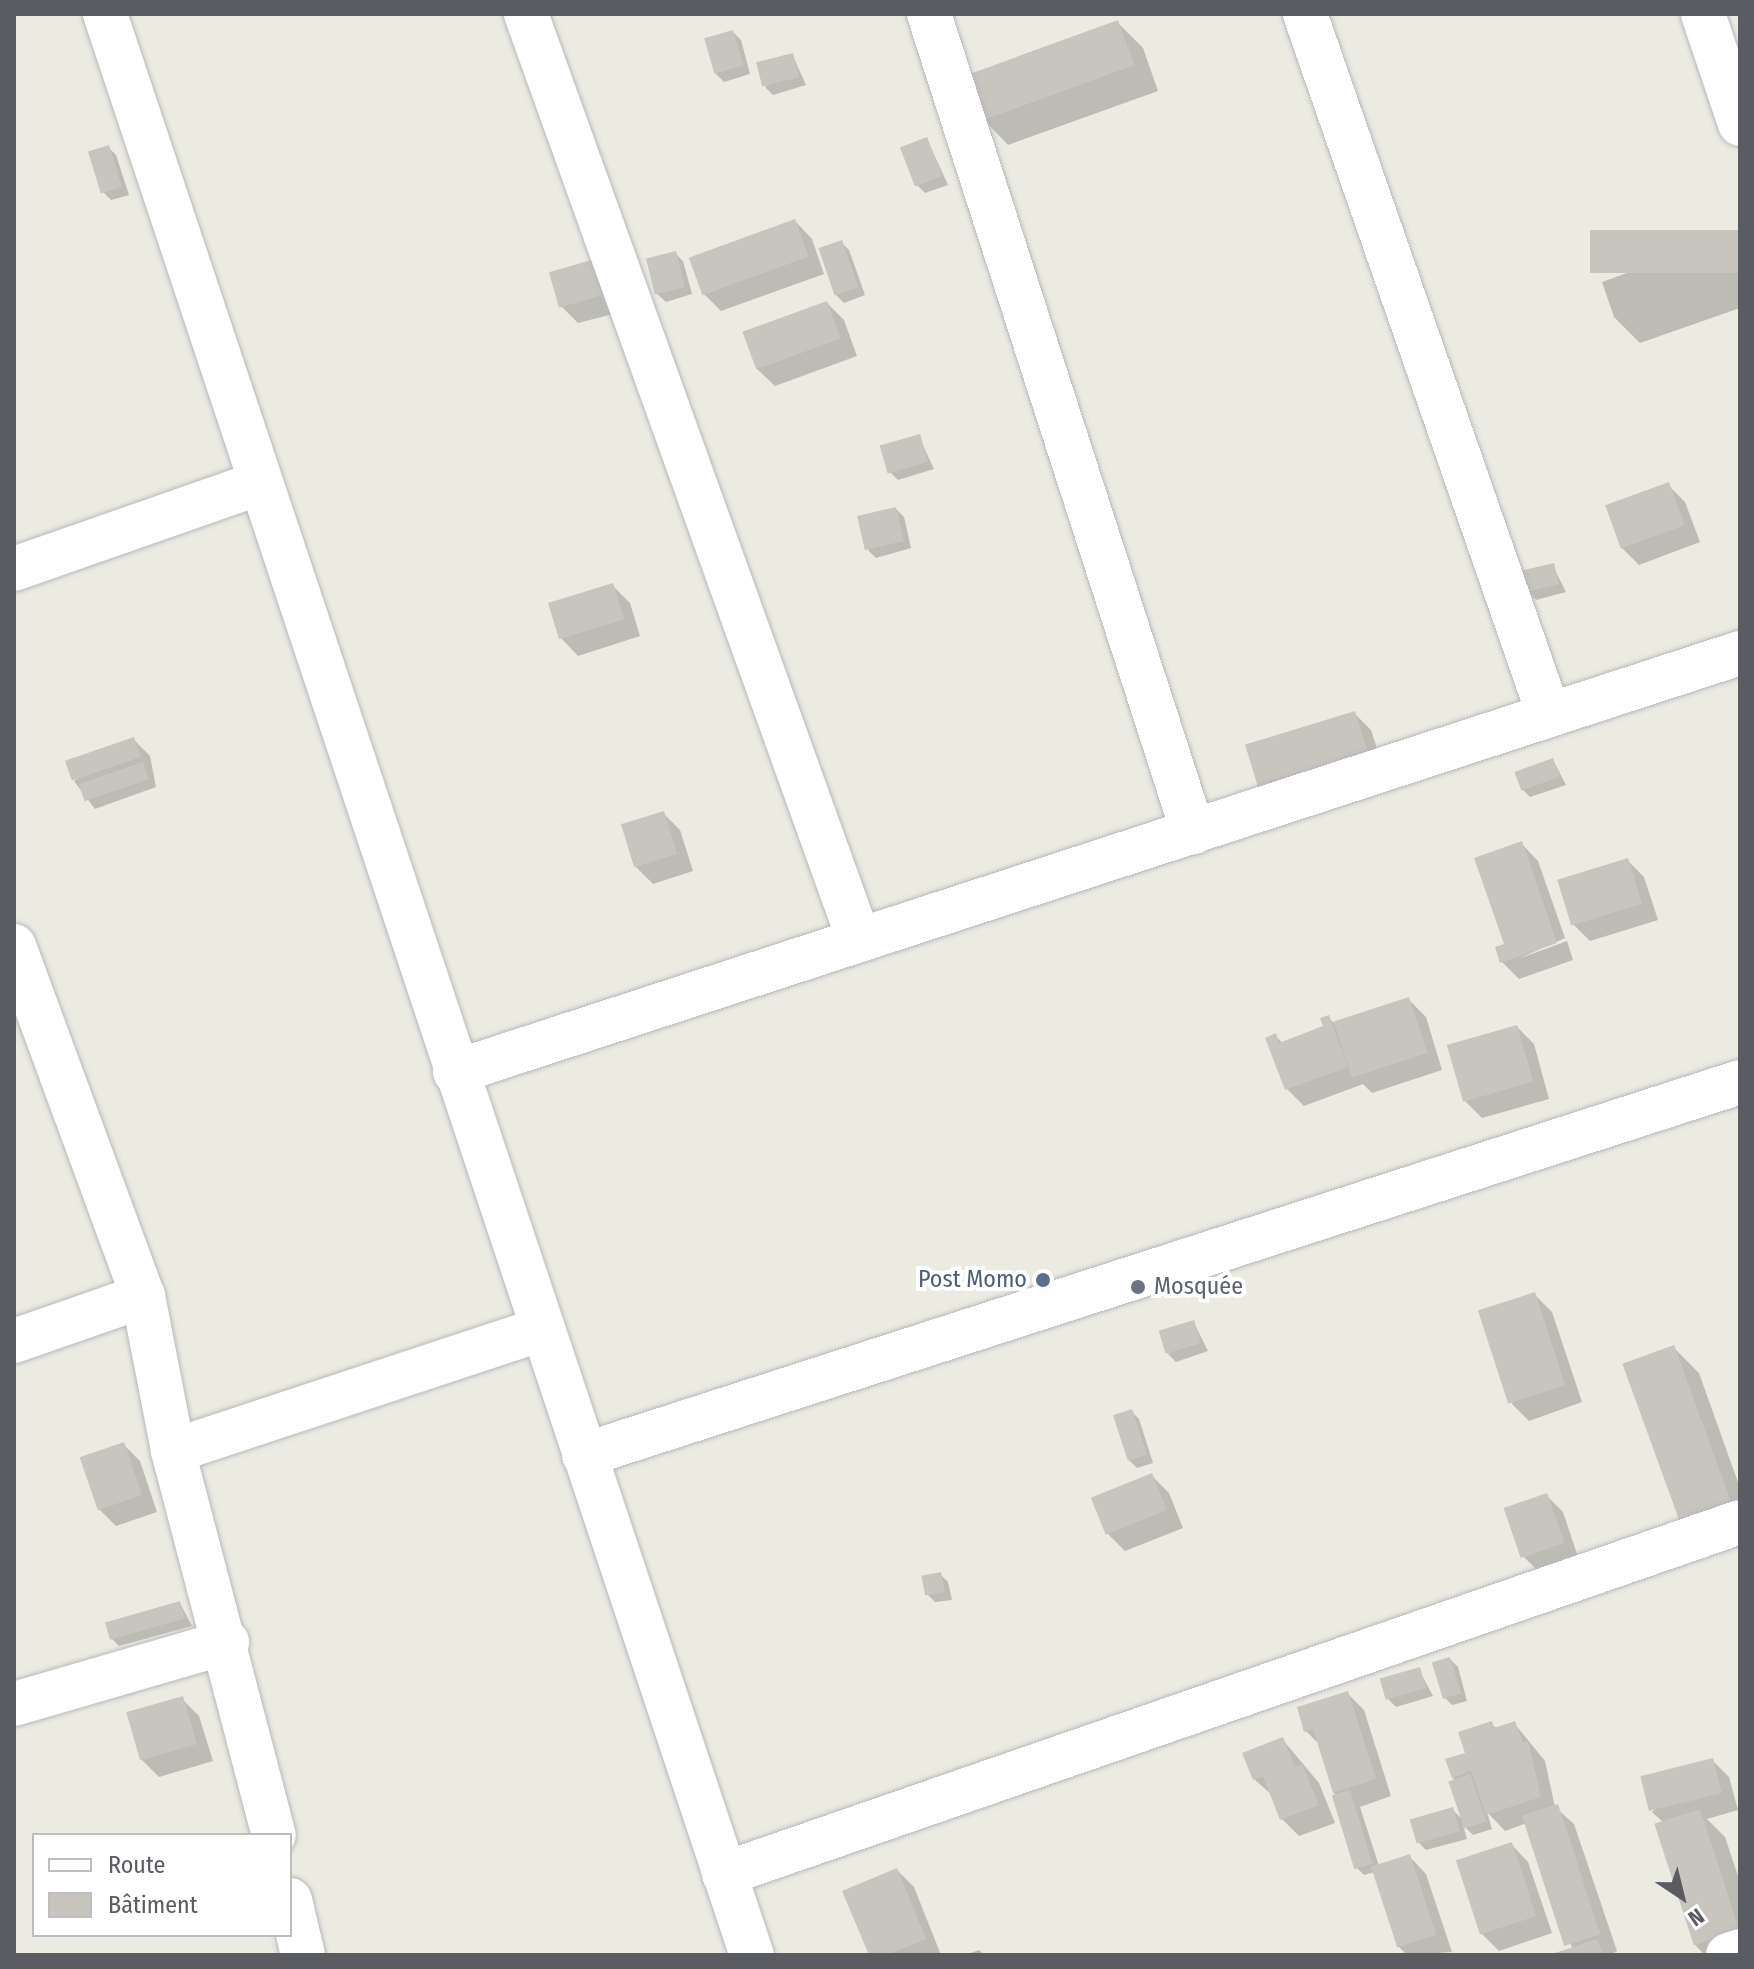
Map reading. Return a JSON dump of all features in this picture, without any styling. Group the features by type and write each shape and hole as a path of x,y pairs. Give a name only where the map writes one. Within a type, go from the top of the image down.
{"street":[{"path":"105,14 455,1072 752,1955"},
{"path":"526,14 859,940"},
{"path":"929,14 1193,832"},
{"path":"1305,14 1549,715"},
{"path":"1703,14 1740,124"},
{"path":"14,569 260,483"},
{"path":"455,1072 1740,653"},
{"path":"14,946 143,1296 173,1451 227,1642 274,1833"},
{"path":"584,1455 1740,1082"},
{"path":"14,1341 143,1296"},
{"path":"173,1451 541,1329"},
{"path":"724,1874 1740,1522"},
{"path":"14,1704 227,1642"},
{"path":"1728,1955 1740,1951"}],"building":[{"path":"1118,20 1134,65 981,121 965,76"},
{"path":"733,30 743,66 714,74 704,38"},
{"path":"793,53 799,77 762,86 756,62"},
{"path":"927,137 942,176 915,187 900,147"},
{"path":"109,145 122,187 101,194 88,151"},
{"path":"795,219 809,257 702,295 689,258"},
{"path":"1590,230 1740,230 1740,273 1590,273"},
{"path":"842,240 858,287 835,295 818,248"},
{"path":"676,251 685,287 655,294 646,258"},
{"path":"595,259 605,295 559,308 549,272"},
{"path":"827,301 841,339 756,369 742,332"},
{"path":"920,434 928,462 888,473 880,446"},
{"path":"1669,482 1685,525 1621,548 1605,505"},
{"path":"896,507 904,541 865,550 857,516"},
{"path":"1554,563 1559,584 1526,592 1521,571"},
{"path":"613,583 624,619 559,639 548,603"},
{"path":"1355,711 1368,753 1258,787 1245,745"},
{"path":"134,737 141,757 72,781 65,761"},
{"path":"1553,758 1560,777 1521,791 1514,772"},
{"path":"143,762 149,779 85,801 79,784"},
{"path":"664,811 677,854 634,867 621,824"},
{"path":"1522,841 1557,943 1500,963 1495,947 1504,944 1474,858"},
{"path":"1628,858 1642,904 1571,926 1557,880"},
{"path":"1409,997 1427,1053 1352,1078 1334,1021"},
{"path":"1329,1015 1348,1067 1285,1090 1265,1038 1276,1033 1279,1043 1323,1026 1320,1018"},
{"path":"1517,1025 1533,1082 1463,1102 1447,1045"},
{"path":"1535,1292 1565,1385 1508,1404 1478,1311"},
{"path":"1194,1320 1201,1343 1166,1354 1159,1331"},
{"path":"1674,1345 1734,1510 1683,1529 1622,1364"},
{"path":"1132,1409 1147,1455 1128,1461 1113,1415"},
{"path":"124,1442 142,1495 98,1510 80,1457"},
{"path":"1152,1473 1167,1510 1106,1535 1091,1498"},
{"path":"1547,1493 1564,1543 1521,1558 1504,1508"},
{"path":"941,1572 945,1592 925,1595 921,1576"},
{"path":"180,1601 185,1618 110,1640 105,1622"},
{"path":"1450,1657 1461,1693 1443,1699 1432,1663"},
{"path":"1420,1667 1426,1688 1386,1700 1380,1679"},
{"path":"1348,1691 1376,1779 1333,1793 1313,1729 1304,1732 1297,1707"},
{"path":"183,1696 197,1744 140,1760 126,1712"},
{"path":"1492,1721 1494,1728 1515,1721 1523,1743 1528,1741 1541,1797 1486,1815 1471,1771 1452,1778 1445,1759 1465,1753 1458,1732"},
{"path":"1283,1737 1295,1767 1302,1764 1319,1805 1280,1820 1263,1776 1253,1780 1242,1753"},
{"path":"1713,1758 1722,1793 1649,1811 1640,1776"},
{"path":"1470,1774 1486,1821 1465,1829 1448,1781"},
{"path":"1350,1790 1373,1864 1354,1869 1332,1796"},
{"path":"1558,1804 1600,1934 1564,1946 1522,1816"},
{"path":"1453,1807 1460,1831 1417,1843 1410,1819"},
{"path":"1700,1809 1740,1931 1694,1946 1654,1824"},
{"path":"1512,1842 1536,1916 1480,1934 1456,1860"},
{"path":"1410,1854 1436,1935 1397,1948 1371,1867"},
{"path":"897,1868 926,1939 886,1955 869,1955 842,1891"},
{"path":"1597,1939 1603,1955 1552,1955 1552,1954"}],"place":[{"name":"Post Momo","path":"1043,1280"},
{"name":"Mosquée","path":"1138,1287"}]}
